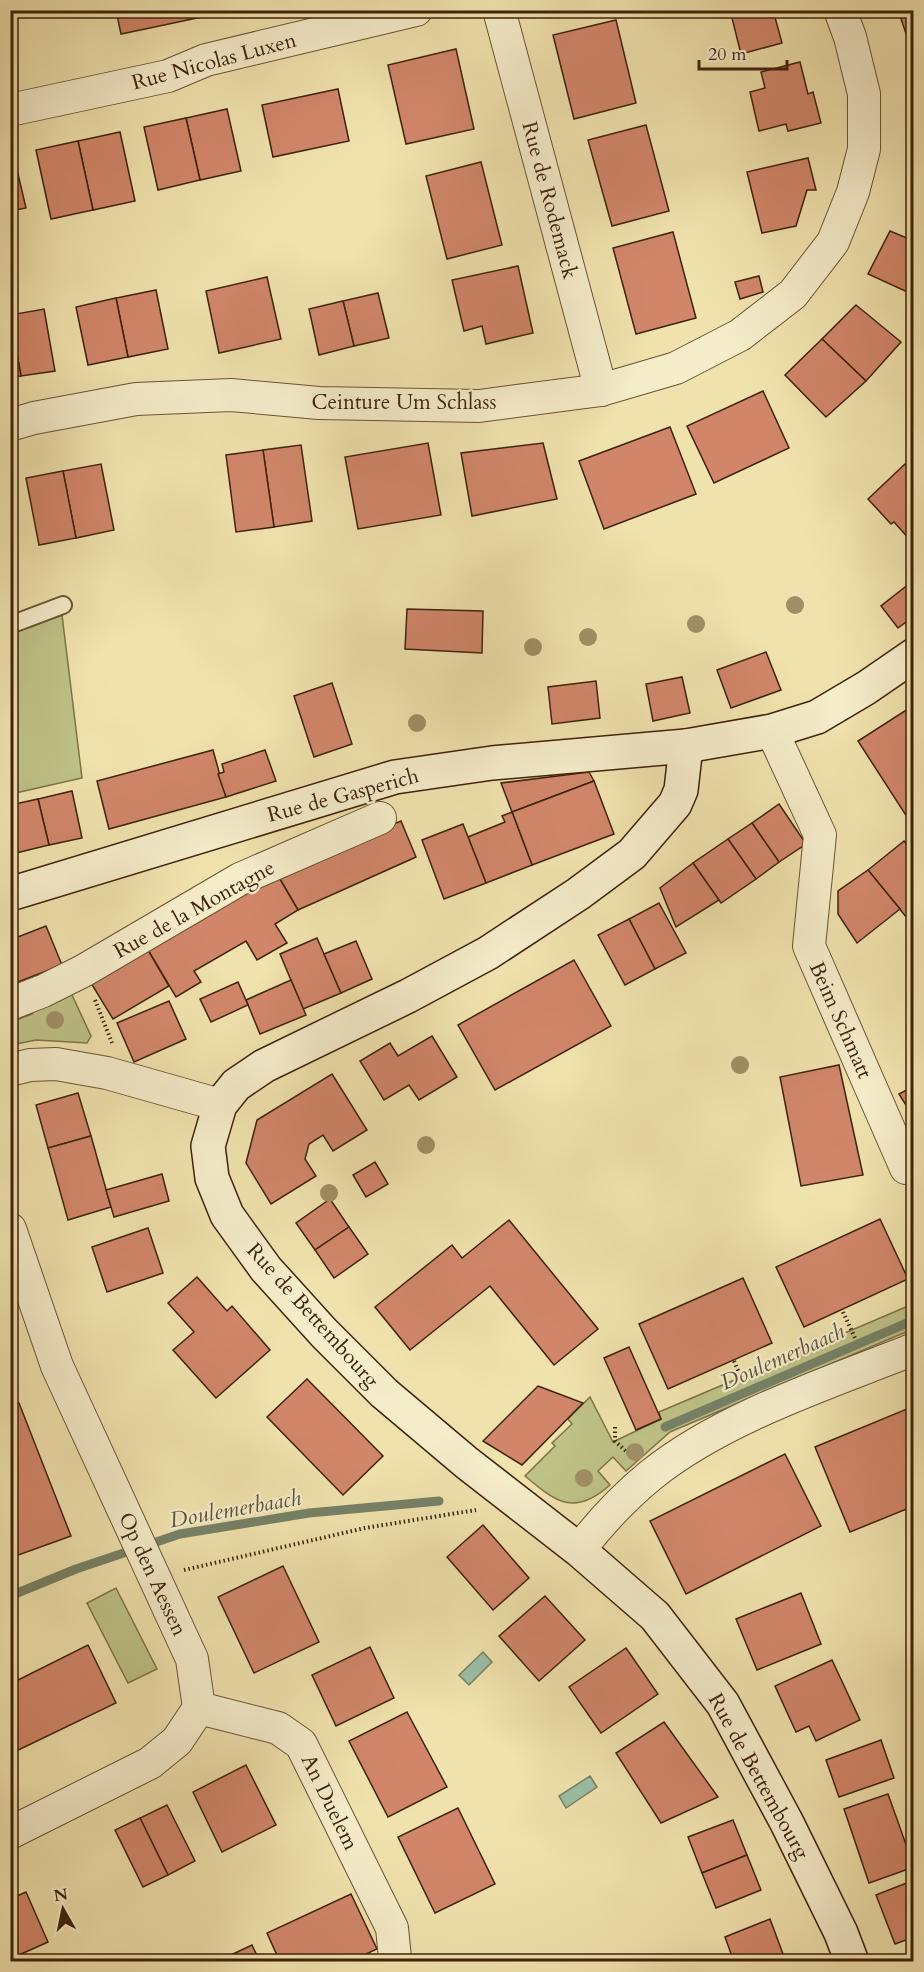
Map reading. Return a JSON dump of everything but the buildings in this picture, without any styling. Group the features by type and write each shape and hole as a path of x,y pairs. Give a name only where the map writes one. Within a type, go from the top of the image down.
{"main road":[{"path":"686,746 772,731 817,717 866,688 914,655"},
{"name":"Rue de Gasperich","path":"10,894 395,777 492,763 686,746"},
{"name":"Rue de Bettembourg","path":"686,746 681,790 675,804 632,854 578,894 488,953 408,996 264,1066 236,1084 220,1105 208,1146 212,1178 227,1215 266,1269 384,1394 467,1463 579,1550 655,1616 723,1704 787,1822 841,1933 852,1962"}],"street":[{"name":"Rue Nicolas Luxen","path":"10,110 168,76 206,60 416,10"},
{"name":"Rue de Rodemack","path":"499,10 601,390"},
{"name":"Ceinture Um Schlass","path":"10,425 34,418 136,399 231,395 319,403 479,406 601,390 676,368 740,335 794,294 833,242 853,192 864,149 864,94 850,37 840,10"},
{"name":"Beim Schmatt","path":"772,731 820,835 809,946 910,1178"},
{"name":"Rue de la Montagne","path":"10,1004 43,992 83,971 240,879 380,818"},
{"path":"10,1070 30,1065 56,1064 107,1074 220,1105"},
{"name":"Op den Aessen","path":"10,1229 57,1366 192,1659 200,1708"},
{"path":"579,1550 606,1517 651,1475 701,1441 756,1413 914,1349"},
{"path":"10,1833 150,1763 177,1741 200,1708"},
{"name":"An Duelem","path":"200,1708 278,1728 302,1744 392,1928 395,1958 393,1962"}],"lane":[{"path":"10,625 63,606"}],"path":[{"path":"83,971 115,1051"},
{"path":"843,1312 851,1330"},
{"path":"734,1361 741,1378"},
{"path":"615,1427 615,1441 632,1457"},
{"path":"153,1574 365,1528 479,1509"}],"shaded area":[{"path":"62,615 82,778 11,794 11,634"},
{"path":"67,991 72,995 91,1036 87,1043 36,1040 11,1045 11,1022 32,1014 41,1003"},
{"path":"913,1304 913,1329 670,1432 626,1471 613,1457 598,1471 610,1485 586,1501 575,1503 556,1499 525,1476 555,1446 552,1443 572,1424 568,1419 590,1397 613,1442 661,1419 659,1412"},
{"path":"116,1588 157,1669 128,1683 87,1603"},
{"path":"483,1652 492,1662 469,1685 459,1675"},
{"path":"590,1776 597,1787 566,1808 559,1796"}],"waterway":[{"name":"Doulemerbaach","path":"665,1427 914,1320"},
{"name":"Doulemerbaach","path":"10,1596 76,1569 180,1534 309,1513 439,1501"}]}
